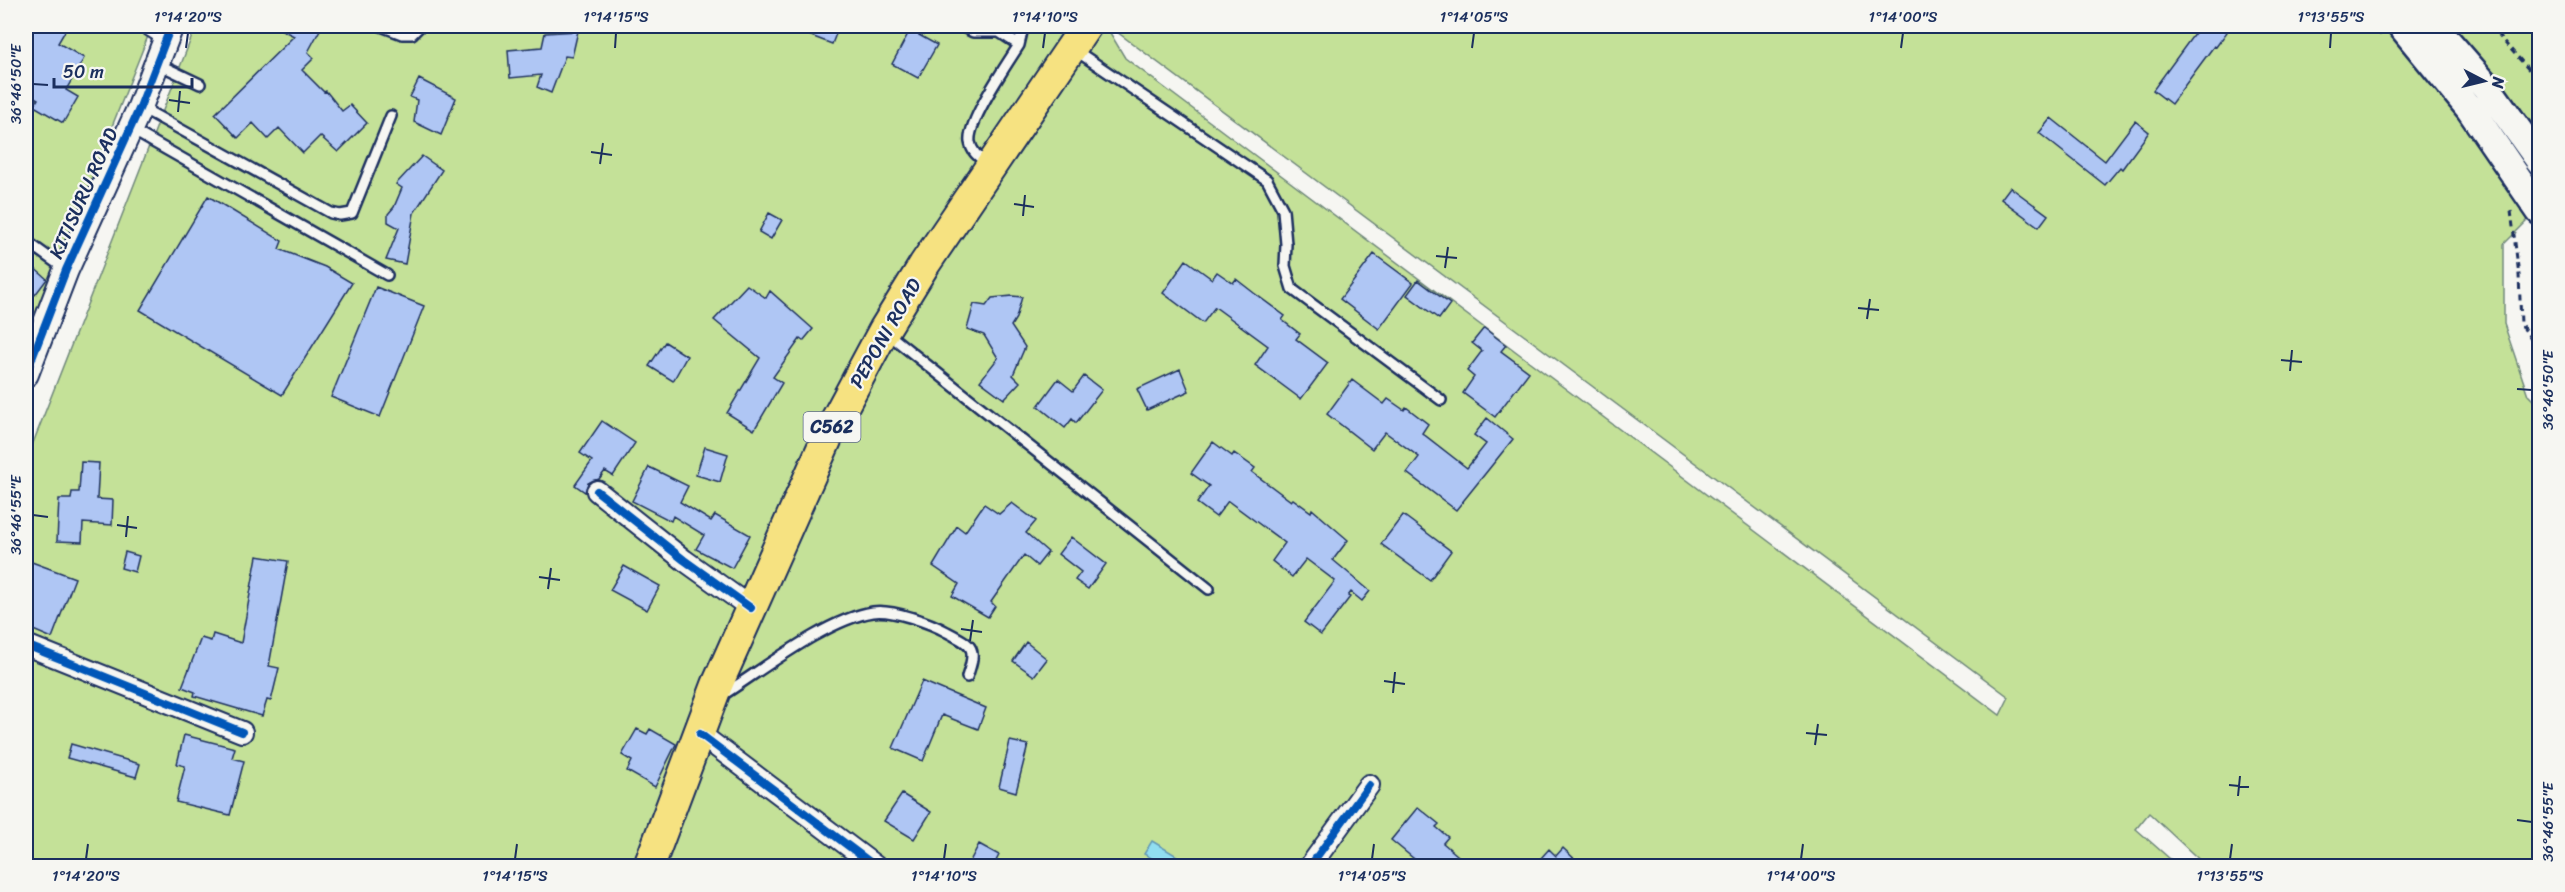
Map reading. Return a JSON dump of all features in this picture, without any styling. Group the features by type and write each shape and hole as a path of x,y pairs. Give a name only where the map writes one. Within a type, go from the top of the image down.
{"main road":[{"path":"2434,26 2487,87 2540,161"},
{"path":"2395,34 2470,109 2540,211"},
{"name":"PEPONI ROAD","path":"650,867 711,703 830,431 884,330 924,265 1078,37"}],"street":[{"name":"KITISURU ROAD","path":"26,374 66,270 135,118 156,63 163,29"},
{"path":"597,491 684,560 751,608"},
{"path":"26,645 242,732"},
{"path":"700,734 875,867"},
{"path":"1310,867 1369,785"}],"lane":[{"path":"381,26 402,34 412,34 420,26"},
{"path":"961,26 973,32 999,32 1019,45"},
{"path":"992,165 974,154 969,140 975,118 1019,45 1022,32"},
{"path":"1078,37 1267,180 1283,210 1285,266 1292,289 1441,400"},
{"path":"156,63 200,84"},
{"path":"135,118 331,213 340,215 352,213 391,116"},
{"path":"135,118 387,275"},
{"path":"26,241 66,270"},
{"path":"884,330 1209,589"},
{"path":"711,703 836,623 874,611 898,614 944,630 964,640 972,647 974,657 967,677"}],"path":[{"path":"2372,26 2395,34"},
{"path":"2490,26 2540,82"},
{"path":"2511,207 2519,275 2521,324 2540,353"}],"green space":[{"path":"26,26 152,26 26,342"},
{"path":"196,26 1106,26 1125,58 2000,715 2009,697 1109,26 2539,26 2539,209 2504,244 2504,324 2528,395 2539,406 2539,866 2206,866 2149,813 2136,829 2178,866 26,866 26,461"}],"water":[{"path":"1152,841 1177,856 1171,866 1166,866 1144,854"}],"building":[{"path":"26,26 68,26 58,43 84,58 66,90 78,97 63,123 34,106 38,99 26,92"},
{"path":"274,26 322,26 308,52 314,58 302,70 324,92 326,91 342,111 350,105 367,123 338,152 320,136 303,153 279,128 268,139 253,123 238,138 215,114 294,36"},
{"path":"785,26 839,26 832,44"},
{"path":"2200,26 2219,26 2227,32 2171,104 2153,90"},
{"path":"910,30 937,45 918,78 892,64"},
{"path":"578,31 572,57 565,56 551,93 537,87 541,75 510,78 508,50 542,47 545,33"},
{"path":"419,79 456,98 441,135 414,122 417,100 410,97"},
{"path":"2051,118 2105,161 2135,121 2149,132 2122,169 2120,167 2105,185 2039,133"},
{"path":"422,156 442,170 414,213 405,264 386,260 399,228 388,222 388,214 394,207 402,188 396,184"},
{"path":"2010,187 2048,215 2039,227 2001,199"},
{"path":"208,196 282,241 279,249 325,267 352,283 282,395 140,310"},
{"path":"769,213 782,220 771,239 759,232"},
{"path":"1374,254 1413,283 1379,329 1340,299"},
{"path":"1186,260 1212,279 1217,272 1233,283 1236,279 1285,316 1282,320 1300,334 1296,339 1328,363 1301,399 1255,365 1268,346 1215,307 1203,323 1163,293"},
{"path":"26,261 47,279 35,295 26,287"},
{"path":"1418,280 1450,304 1439,319 1407,295"},
{"path":"747,285 766,298 770,291 813,329 803,341 800,339 773,377 782,383 754,430 727,413 760,358 714,320"},
{"path":"376,287 424,306 380,417 331,397"},
{"path":"1022,297 1016,318 1011,326 1025,347 1013,375 1020,382 1004,399 980,381 998,358 984,335 967,329 974,304 986,306 992,298"},
{"path":"1484,328 1506,345 1501,351 1529,372 1495,417 1463,393 1474,377 1467,371 1482,351 1472,343"},
{"path":"665,342 687,356 673,381 649,366"},
{"path":"1180,369 1189,391 1147,410 1137,389"},
{"path":"1084,376 1102,390 1076,423 1072,419 1065,428 1038,406 1058,379 1073,391"},
{"path":"1352,380 1384,404 1388,399 1404,410 1406,407 1428,424 1422,433 1467,468 1486,444 1474,435 1487,418 1513,439 1456,510 1407,473 1419,457 1385,432 1372,449 1327,414"},
{"path":"602,421 635,443 613,476 605,471 599,479 588,483 585,492 575,485 592,461 580,453"},
{"path":"1213,442 1232,456 1234,453 1255,468 1252,472 1291,501 1293,499 1311,512 1312,509 1348,540 1333,560 1370,591 1362,601 1351,592 1348,596 1350,597 1321,635 1304,622 1335,581 1306,559 1292,577 1272,561 1285,543 1228,501 1216,517 1197,503 1209,486 1191,473"},
{"path":"705,447 728,454 720,482 696,475"},
{"path":"81,462 99,463 97,499 113,500 112,525 83,523 82,542 57,541 59,499 71,499 72,492 79,492"},
{"path":"649,467 688,486 680,502 711,521 715,515 750,535 732,568 696,549 704,535 673,516 671,521 632,501"},
{"path":"1012,503 1036,521 1026,533 1048,552 1037,566 1024,555 991,602 995,606 988,617 952,596 959,584 933,566 957,526 965,532 984,504 999,514"},
{"path":"1403,515 1451,551 1430,580 1381,544"},
{"path":"1071,537 1106,564 1088,589 1075,580 1081,572 1058,554"},
{"path":"125,552 139,556 135,572 121,568"},
{"path":"257,556 288,561 269,666 279,668 271,701 267,700 262,716 194,696 195,692 182,687 201,638 211,641 213,634 241,643"},
{"path":"29,561 75,578 52,638 26,627 26,571"},
{"path":"624,566 660,586 647,610 610,590"},
{"path":"1026,642 1047,659 1034,676 1013,661"},
{"path":"922,681 986,708 978,729 942,715 923,761 893,748"},
{"path":"637,729 647,734 650,729 676,744 655,787 627,771 632,761 622,755"},
{"path":"184,735 235,748 232,758 244,761 230,815 176,802 185,766 177,764"},
{"path":"1010,741 1028,745 1016,792 999,787"},
{"path":"71,744 140,764 136,777 67,758"},
{"path":"902,794 931,812 914,839 884,821"},
{"path":"1418,807 1439,824 1436,827 1448,837 1443,843 1471,867 1424,867 1391,840"},
{"path":"979,844 999,855 993,867 967,867"},
{"path":"1563,848 1583,867 1533,867 1549,849 1556,856"}],"cycle path":[{"path":"26,374 66,270 140,107 171,26"},
{"path":"597,491 684,560 751,608"},
{"path":"26,645 242,732"},
{"path":"700,734 875,866"},
{"path":"1310,866 1369,785"}]}
